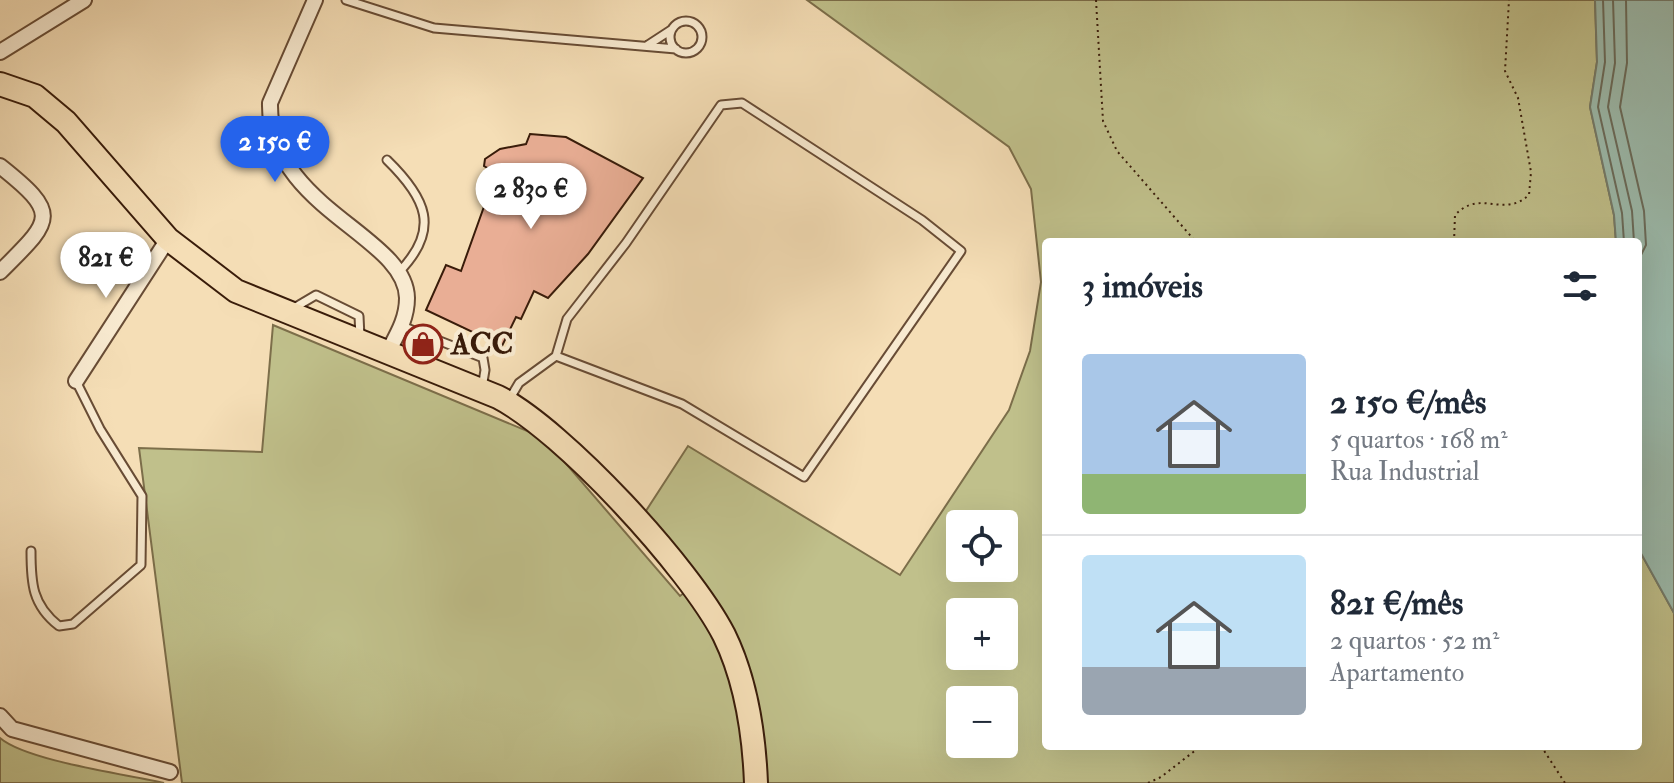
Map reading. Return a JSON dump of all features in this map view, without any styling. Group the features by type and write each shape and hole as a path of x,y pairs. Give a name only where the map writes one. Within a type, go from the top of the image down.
{"main road":[{"path":"0,84 35,96 66,122 168,239 236,291 389,350 508,402 536,421 584,464 686,577 723,634 743,684 753,737 756,783"}],"street":[{"path":"0,52 84,0"},
{"path":"315,0 270,103 277,147 297,182 399,272 407,296 402,326 389,350"},
{"path":"0,166 37,196 43,216 38,234 0,272"},
{"path":"76,381 168,239"},
{"path":"0,716 12,729 170,772"}],"lane":[{"path":"346,0 434,28 692,51 700,44 701,34 696,25 686,21 646,46"},
{"path":"672,30 670,41 676,49"},
{"path":"508,402 519,383 556,356 567,319 626,243 721,105 742,103 922,220 961,251 804,477 682,404 556,356"},
{"path":"387,160 421,200 425,223 420,244 399,272"},
{"path":"402,326 483,358 482,390"},
{"path":"31,551 31,590 44,614 59,626 73,624 141,565 142,496 100,429 76,381"}],"path":[{"path":"1096,0 1103,121 1117,151 1193,238"},
{"path":"1454,238 1455,215 1466,203 1480,201 1502,206 1520,203 1529,195 1531,172 1518,98 1505,71 1509,0"},
{"path":"1148,783 1195,750"},
{"path":"1544,750 1565,783"}],"green space":[{"path":"807,0 1595,0 1597,62 1590,107 1614,215 1616,238 1042,238 1042,750 1642,750 1642,555 1674,613 1674,783 182,783 139,448 262,452 273,325 544,438 680,596 698,582 642,517 688,446 900,575 1009,410 1030,351 1041,282 1031,189 1009,147"},
{"path":"0,738 13,746 53,760 164,783 0,783"}],"water":[{"path":"1595,0 1674,0 1674,613 1642,555 1642,238 1616,238 1614,215 1590,107 1597,62"}],"building":[{"path":"530,134 566,137 643,178 588,254 548,298 534,291 521,319 516,317 502,346 426,310 446,265 461,271 496,173 484,166 485,159 500,149 526,144"}],"place":[{"name":"ACC","path":"423,344"}]}
